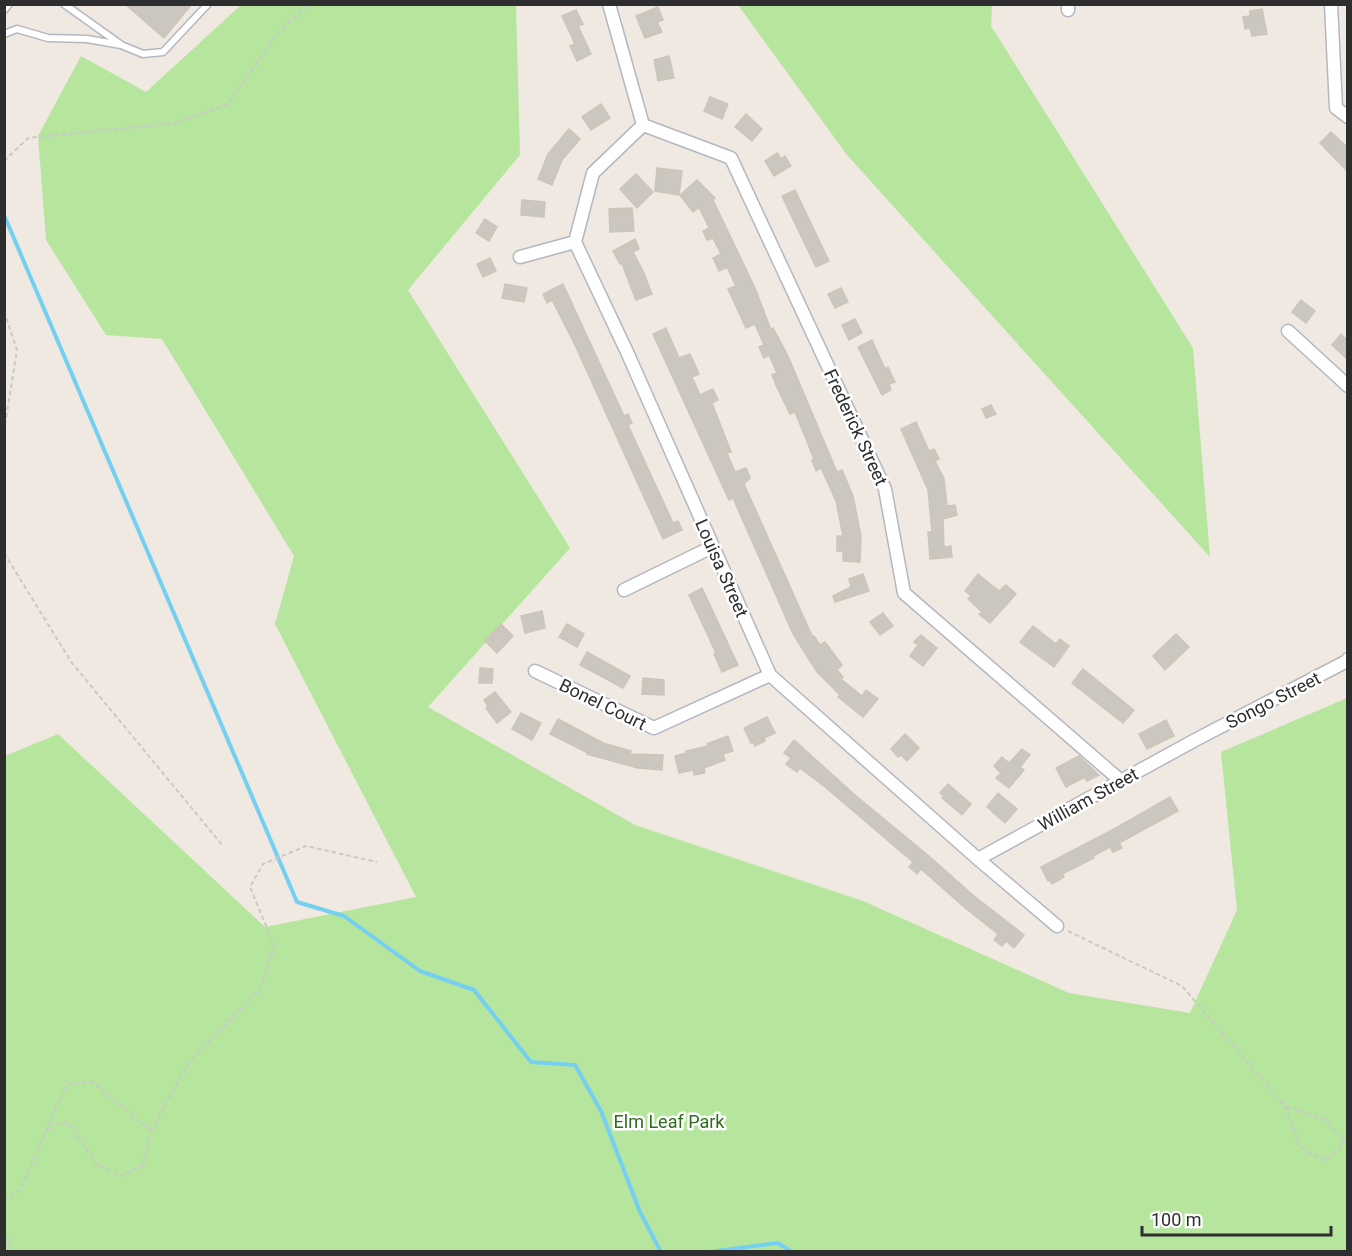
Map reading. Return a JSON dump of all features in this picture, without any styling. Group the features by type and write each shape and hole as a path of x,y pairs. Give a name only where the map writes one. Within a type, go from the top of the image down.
{"street":[{"path":"520,257 575,242 593,173 643,125 609,4"},
{"path":"1331,4 1336,108 1347,117"},
{"name":"Frederick Street","path":"643,125 731,158 885,489 904,593 1121,781"},
{"name":"Louisa Street","path":"575,242 627,352 770,675 1057,926"},
{"path":"1288,331 1347,386"},
{"path":"624,590 712,547"},
{"name":"Songo Street","path":"1197,739 1347,659"},
{"name":"Bonel Court","path":"535,671 654,728 770,675"},
{"name":"William Street","path":"978,859 1197,739"}],"lane":[{"path":"4,10 9,4"},
{"path":"64,4 121,45"},
{"path":"4,34 17,29 48,38 87,39 121,45 143,54 163,52 208,4"}],"path":[{"path":"4,160 28,138 175,123 228,104 281,28 309,4"},
{"path":"4,311 17,350 4,431"},
{"path":"4,553 72,663 223,846"},
{"path":"48,1129 62,1122 71,1126 96,1164 122,1176 143,1165 151,1131 189,1062 262,987 274,945 249,887 263,864 306,846 377,862"},
{"path":"1057,926 1182,986 1285,1106 1300,1147 1326,1161 1344,1141 1325,1120 1285,1106"},
{"path":"4,1200 20,1190 68,1084 93,1082 151,1131"},
{"path":"4,1230 12,1251"}],"green space":[{"name":"Elm Leaf Park","path":"241,5 516,5 520,155 408,290 570,548 428,707 635,825 863,901 1069,993 1190,1013 1237,910 1221,752 1347,698 1347,1251 5,1252 5,756 58,734 265,927 416,897 275,624 294,556 162,339 106,335 46,240 38,136 81,56 146,92"},
{"path":"738,5 992,5 991,26 1193,348 1210,557 847,155"}],"building":[{"path":"125,4 192,4 164,38"},
{"path":"658,7 663,20 657,22 662,32 645,38 636,16"},
{"path":"1262,9 1267,34 1252,36 1250,28 1245,29 1243,17 1250,16 1250,11"},
{"path":"576,10 583,24 578,26 591,54 577,61 570,46 575,44 562,16"},
{"path":"669,56 674,78 658,81 654,60"},
{"path":"710,97 728,104 722,119 704,111"},
{"path":"601,104 610,118 591,130 582,117"},
{"path":"746,114 762,129 752,141 735,127"},
{"path":"569,129 580,139 562,160 552,185 538,179 548,154"},
{"path":"1331,132 1347,147 1347,171 1320,143"},
{"path":"777,153 781,159 785,156 791,166 774,176 765,161"},
{"path":"657,168 682,171 679,195 655,191"},
{"path":"636,174 653,192 637,208 620,189"},
{"path":"697,180 715,198 713,200 755,288 771,330 773,328 788,356 837,472 842,470 853,496 861,536 860,562 843,561 843,551 837,551 837,536 843,536 836,501 821,468 816,471 812,460 814,459 795,412 790,414 776,385 772,375 777,373 769,355 764,358 759,347 764,345 755,324 746,328 728,289 736,286 727,267 719,271 713,258 721,254 713,238 707,240 703,231 709,228 699,207 693,212 680,195"},
{"path":"795,190 829,261 816,267 782,196"},
{"path":"522,200 545,202 544,217 521,215"},
{"path":"632,208 634,231 610,232 609,209"},
{"path":"485,219 497,227 489,241 476,233"},
{"path":"635,239 639,249 633,252 652,294 636,300 622,264 613,251"},
{"path":"490,258 496,271 483,277 477,264"},
{"path":"505,284 527,288 524,302 502,298"},
{"path":"563,284 624,416 628,414 632,423 628,425 673,523 678,521 682,530 663,539 575,345 552,300 547,303 543,294"},
{"path":"841,288 848,302 835,308 828,294"},
{"path":"1301,300 1315,311 1306,323 1292,312"},
{"path":"855,319 862,333 849,340 842,325"},
{"path":"666,328 679,358 690,354 699,374 692,377 700,395 713,389 718,400 712,403 731,452 727,453 735,472 746,468 750,478 744,484 813,638 814,636 820,645 825,642 842,665 837,670 843,677 841,679 862,696 866,690 878,699 863,717 838,697 840,695 817,672 793,634 733,498 729,500 653,334"},
{"path":"1341,334 1347,340 1347,359 1332,345"},
{"path":"872,340 885,369 888,367 895,382 889,384 891,390 882,395 858,347"},
{"path":"991,405 996,414 986,418 982,409"},
{"path":"916,422 929,451 934,449 939,459 935,461 944,479 947,506 955,505 957,515 943,519 944,547 951,546 952,557 930,559 928,532 932,532 928,490 901,429"},
{"path":"863,574 869,591 835,602 833,596 851,587 849,579"},
{"path":"978,574 999,591 1006,585 1016,594 990,623 979,614 982,612 968,599 971,596 965,591"},
{"path":"702,588 738,665 722,672 714,654 716,653 689,595"},
{"path":"542,611 545,628 525,633 521,616"},
{"path":"883,613 893,626 880,635 870,622"},
{"path":"501,624 513,636 497,653 485,641"},
{"path":"567,624 584,634 577,647 559,637"},
{"path":"1033,626 1056,644 1060,639 1069,646 1054,667 1020,642"},
{"path":"1176,634 1189,647 1165,670 1153,656"},
{"path":"921,635 937,648 923,666 910,656 918,645 914,642"},
{"path":"587,652 630,676 623,688 580,665"},
{"path":"480,668 493,669 492,683 479,683"},
{"path":"1083,669 1134,710 1123,723 1072,683"},
{"path":"643,678 664,680 664,695 642,694"},
{"path":"495,692 511,712 497,723 486,708 488,706 484,700"},
{"path":"521,713 541,723 532,740 512,729"},
{"path":"767,717 775,733 764,738 765,741 755,746 753,742 751,743 744,728"},
{"path":"558,719 603,743 631,751 630,754 663,755 662,770 638,768 587,754 550,734"},
{"path":"1166,720 1174,736 1147,749 1139,734"},
{"path":"905,734 919,748 907,761 901,755 898,757 891,749"},
{"path":"728,736 733,751 723,754 725,760 704,768 705,773 694,775 693,770 679,773 675,756 708,746 707,744"},
{"path":"794,740 974,896 1024,935 1014,948 1006,941 1002,946 994,940 998,934 921,869 917,874 909,867 913,862 825,787 800,768 797,772 786,764 791,758 784,753"},
{"path":"1022,749 1030,755 1020,767 1024,770 1009,788 996,778 1001,773 994,766 1002,757 1009,763"},
{"path":"1079,756 1099,775 1087,781 1085,777 1066,787 1056,768"},
{"path":"948,784 971,804 962,815 942,798 944,796 940,793"},
{"path":"998,793 1017,809 1005,823 987,807"},
{"path":"1170,797 1178,811 1119,843 1122,848 1113,852 1110,847 1062,874 1064,877 1052,884 1050,880 1048,881 1041,867"}],"waterway":[{"path":"4,215 297,902 344,916 420,971 474,990 531,1062 575,1065 601,1111 640,1212 661,1252"},
{"path":"708,1252 778,1243 792,1252"}]}
